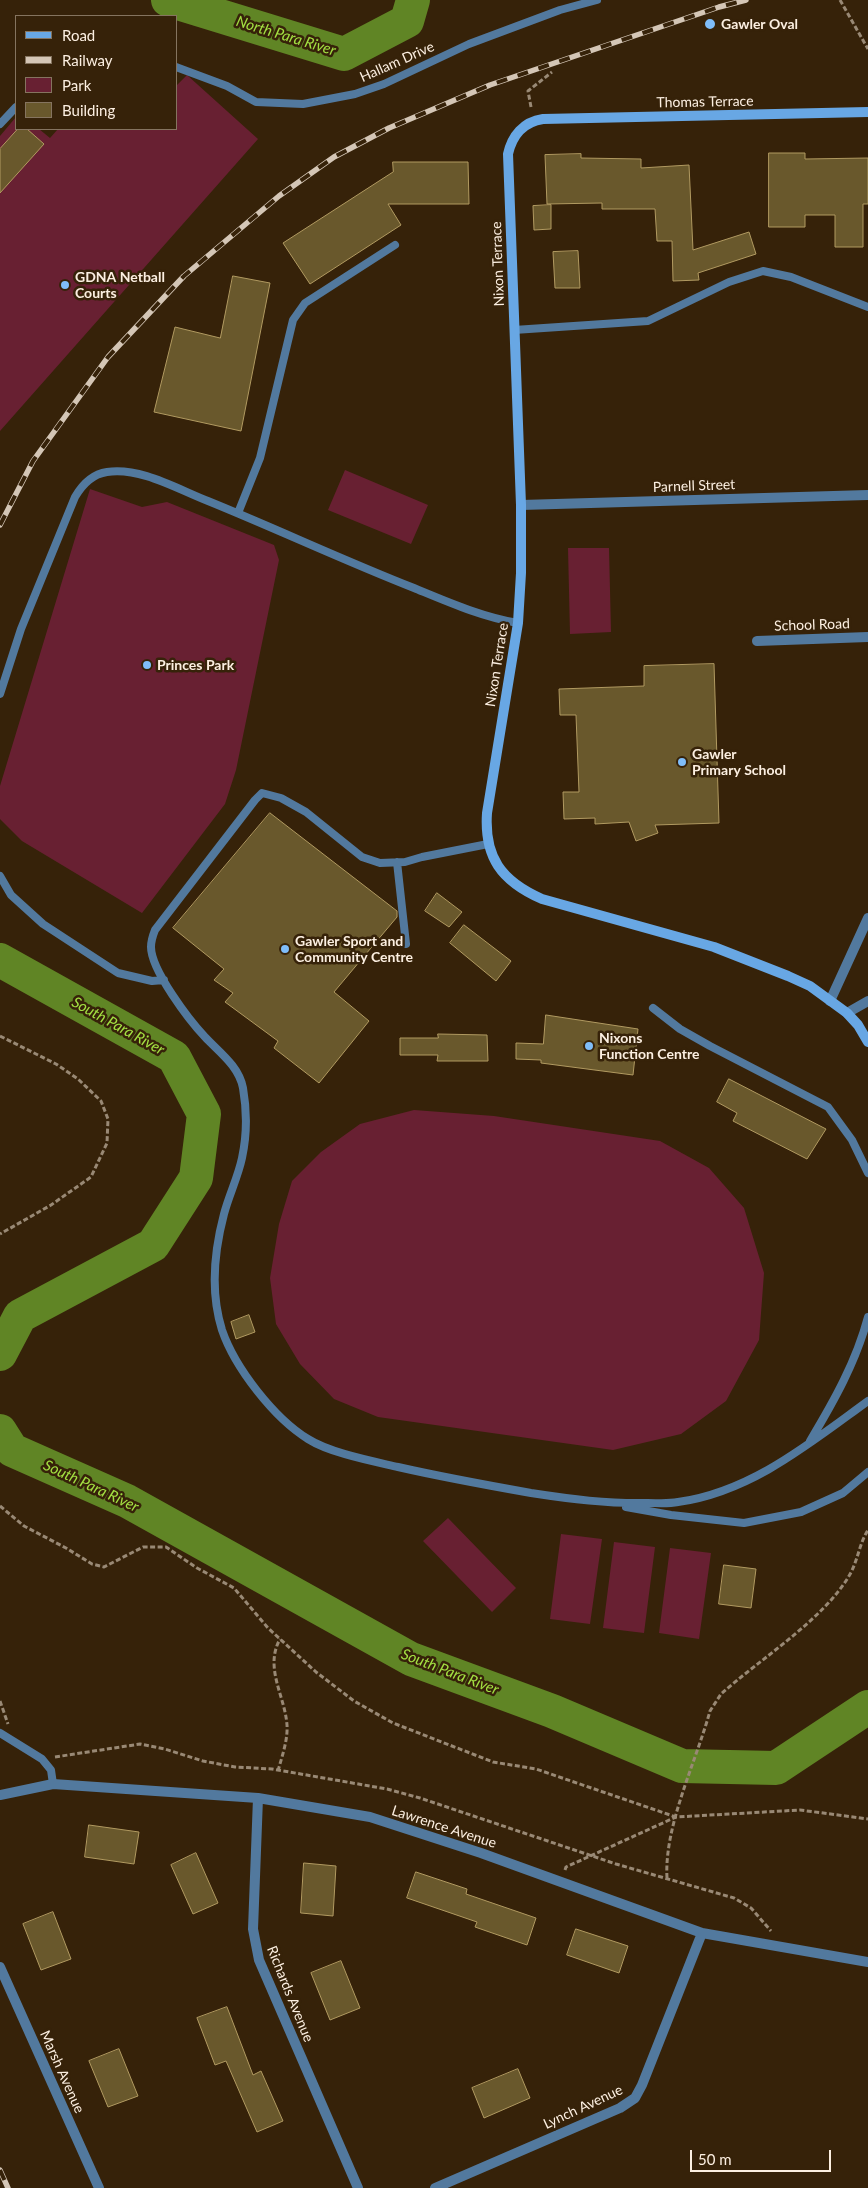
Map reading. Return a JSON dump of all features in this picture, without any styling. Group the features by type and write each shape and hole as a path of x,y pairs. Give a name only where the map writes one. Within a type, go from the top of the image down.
{"street":[{"name":"Thomas Terrace","path":"537,120 868,112"},
{"name":"Nixon Terrace","path":"537,120 525,125 516,135 508,154 521,505 521,573 518,623 486,813 488,844 492,859 520,889 531,895 714,947 810,986 847,1013 858,1025 868,1042"},
{"name":"Parnell Street","path":"521,505 868,495"},
{"name":"School Road","path":"757,641 868,637"},
{"path":"830,1001 868,918"},
{"path":"847,1013 868,1001"},
{"name":"Lawrence Avenue","path":"0,1795 53,1784 258,1798 370,1817 702,1933 868,1962"},
{"name":"Richards Avenue","path":"258,1798 253,1929 259,1960 358,2188"},
{"name":"Lynch Avenue","path":"435,2188 620,2108 635,2098 654,2058 702,1933"},
{"name":"Marsh Avenue","path":"0,1967 99,2188"}],"lane":[{"name":"Hallam Drive","path":"178,68 227,86 256,102 303,104 354,94 384,84 470,44 560,10 597,0"},
{"path":"0,124 15,108"},
{"path":"238,513 260,458 293,320 305,302 395,245"},
{"path":"514,330 648,321 729,282 763,271 791,277 868,306"},
{"path":"0,694 21,629 75,497 81,488 95,476 107,472 143,475 279,529 351,563 457,605 498,620 518,623"},
{"path":"488,844 422,856 405,862 380,863 362,858 306,812 281,798 262,793 254,800 154,930 150,950 164,980 176,1000 198,1029 236,1069 242,1082 246,1126 242,1157 224,1212 214,1278 216,1306 223,1333 238,1363 262,1397 286,1423 310,1441 358,1458 473,1483 612,1504 671,1516 744,1523 802,1512 843,1493 868,1472"},
{"path":"397,862 406,944"},
{"path":"0,876 11,895 43,924 118,973 152,982 164,980"},
{"path":"653,1008 680,1029 710,1046 828,1107 852,1140 868,1173"},
{"path":"808,1445 839,1394 861,1341 868,1317"},
{"path":"612,1504 678,1502 726,1489 784,1462 868,1401"},
{"path":"4,1735 42,1758 51,1770 53,1784"}],"path":[{"path":"840,0 868,49"},
{"path":"537,120 528,91 552,72"},
{"path":"0,1036 56,1064 78,1079 101,1100 108,1119 106,1143 91,1177 52,1205 0,1234"},
{"path":"0,1506 24,1526 92,1564 104,1567 143,1547 166,1547 197,1568 234,1588 268,1628 316,1672 354,1701 392,1723 493,1762 536,1768 676,1817"},
{"path":"667,1878 666,1859 670,1836 710,1711 721,1694 824,1608 850,1575 862,1540 868,1530"},
{"path":"278,1771 287,1726 282,1700 273,1671 274,1649 280,1639"},
{"path":"0,1701 8,1721 4,1735"},
{"path":"42,1758 140,1744 165,1748 235,1767 278,1771 378,1788 420,1798 590,1855 701,1890 734,1898 751,1908 783,1948"},
{"path":"560,1882 566,1867 676,1817 800,1810 868,1819"}],"green space":[{"name":"GDNA Netball Courts","path":"187,75 258,139 0,431 0,136 15,118 15,130 40,130 50,138 57,130 178,130 178,84"},
{"path":"345,470 428,505 411,544 328,510"},
{"name":"Princes Park","path":"90,489 142,507 167,502 274,545 279,560 236,770 225,804 142,913 22,841 0,819 0,786"},
{"path":"568,548 609,548 611,632 570,634"},
{"path":"414,1110 494,1116 660,1141 709,1168 744,1208 764,1273 759,1340 726,1401 681,1434 613,1450 378,1417 334,1399 300,1364 276,1324 270,1278 279,1224 292,1181 321,1152 360,1124"},
{"path":"448,1518 516,1588 492,1612 423,1541"},
{"path":"561,1534 602,1539 590,1624 550,1619"},
{"path":"614,1542 655,1547 644,1633 603,1628"},
{"path":"670,1548 711,1553 699,1639 659,1633"}],"building":[{"path":"17,130 28,130 44,144 0,193 0,149"},
{"path":"769,153 805,153 805,159 868,158 868,204 863,204 863,247 835,247 835,215 805,215 805,227 769,227"},
{"path":"581,154 581,158 641,159 641,168 689,165 693,250 749,232 756,254 698,273 699,280 673,281 672,241 657,241 655,209 602,209 602,203 547,204 545,155"},
{"path":"393,162 468,162 469,204 388,204 401,225 310,284 283,243 393,172"},
{"path":"551,205 551,229 534,230 533,206"},
{"path":"578,251 580,288 555,288 553,252"},
{"path":"233,276 270,283 241,431 154,412 175,327 220,338"},
{"path":"714,664 719,823 655,825 658,833 636,841 629,822 595,824 595,818 564,819 563,792 579,792 576,715 560,715 559,689 644,686 644,666"},
{"name":"Gawler Sport and Community Centre","path":"270,813 397,911 397,917 334,992 369,1021 319,1083 274,1048 278,1041 225,1002 233,993 214,980 224,969 173,928"},
{"path":"437,893 462,912 449,927 425,911"},
{"path":"464,925 511,961 496,981 450,943"},
{"name":"Nixons Function Centre","path":"546,1015 638,1029 633,1075 541,1063 541,1060 516,1059 516,1043 543,1044"},
{"path":"438,1034 487,1035 488,1061 437,1061 438,1055 400,1055 400,1038 438,1038"},
{"path":"729,1079 826,1129 807,1159 733,1121 737,1113 717,1102"},
{"path":"249,1315 255,1332 236,1339 231,1322"},
{"path":"724,1565 756,1569 751,1608 719,1604"},
{"path":"89,1825 139,1832 134,1864 85,1857"},
{"path":"196,1853 218,1903 193,1914 171,1865"},
{"path":"304,1863 336,1866 333,1916 301,1913"},
{"path":"416,1872 467,1889 466,1894 536,1918 527,1945 475,1927 477,1922 407,1898"},
{"path":"53,1912 71,1959 41,1970 23,1924"},
{"path":"576,1929 628,1946 619,1973 567,1955"},
{"path":"341,1961 360,2008 330,2020 311,1973"},
{"path":"227,2007 253,2075 261,2071 283,2121 257,2132 226,2061 215,2065 197,2018"},
{"path":"119,2049 138,2096 108,2107 89,2061"},
{"path":"518,2069 530,2098 484,2118 472,2088"}],"waterway":[{"name":"North Para River","path":"168,0 344,54 407,21 413,0"},
{"name":"South Para River","path":"0,960 174,1057 204,1114 196,1178 153,1245 20,1316 0,1354"},
{"name":"South Para River","path":"0,1431 12,1450 127,1501 411,1659 552,1711 682,1766 776,1768 868,1707"}],"railway":[{"path":"0,525 33,461 108,357 184,276 279,196 334,157 389,128 490,85 719,7 746,0"},
{"path":"0,2170 8,2188"}],"place":[{"name":"Gawler Oval","path":"710,24"},
{"name":"GDNA Netball Courts","path":"65,285"},
{"name":"Princes Park","path":"147,665"},
{"name":"Gawler Primary School","path":"682,762"},
{"name":"Gawler Sport and Community Centre","path":"285,949"},
{"name":"Nixons Function Centre","path":"589,1046"}]}
